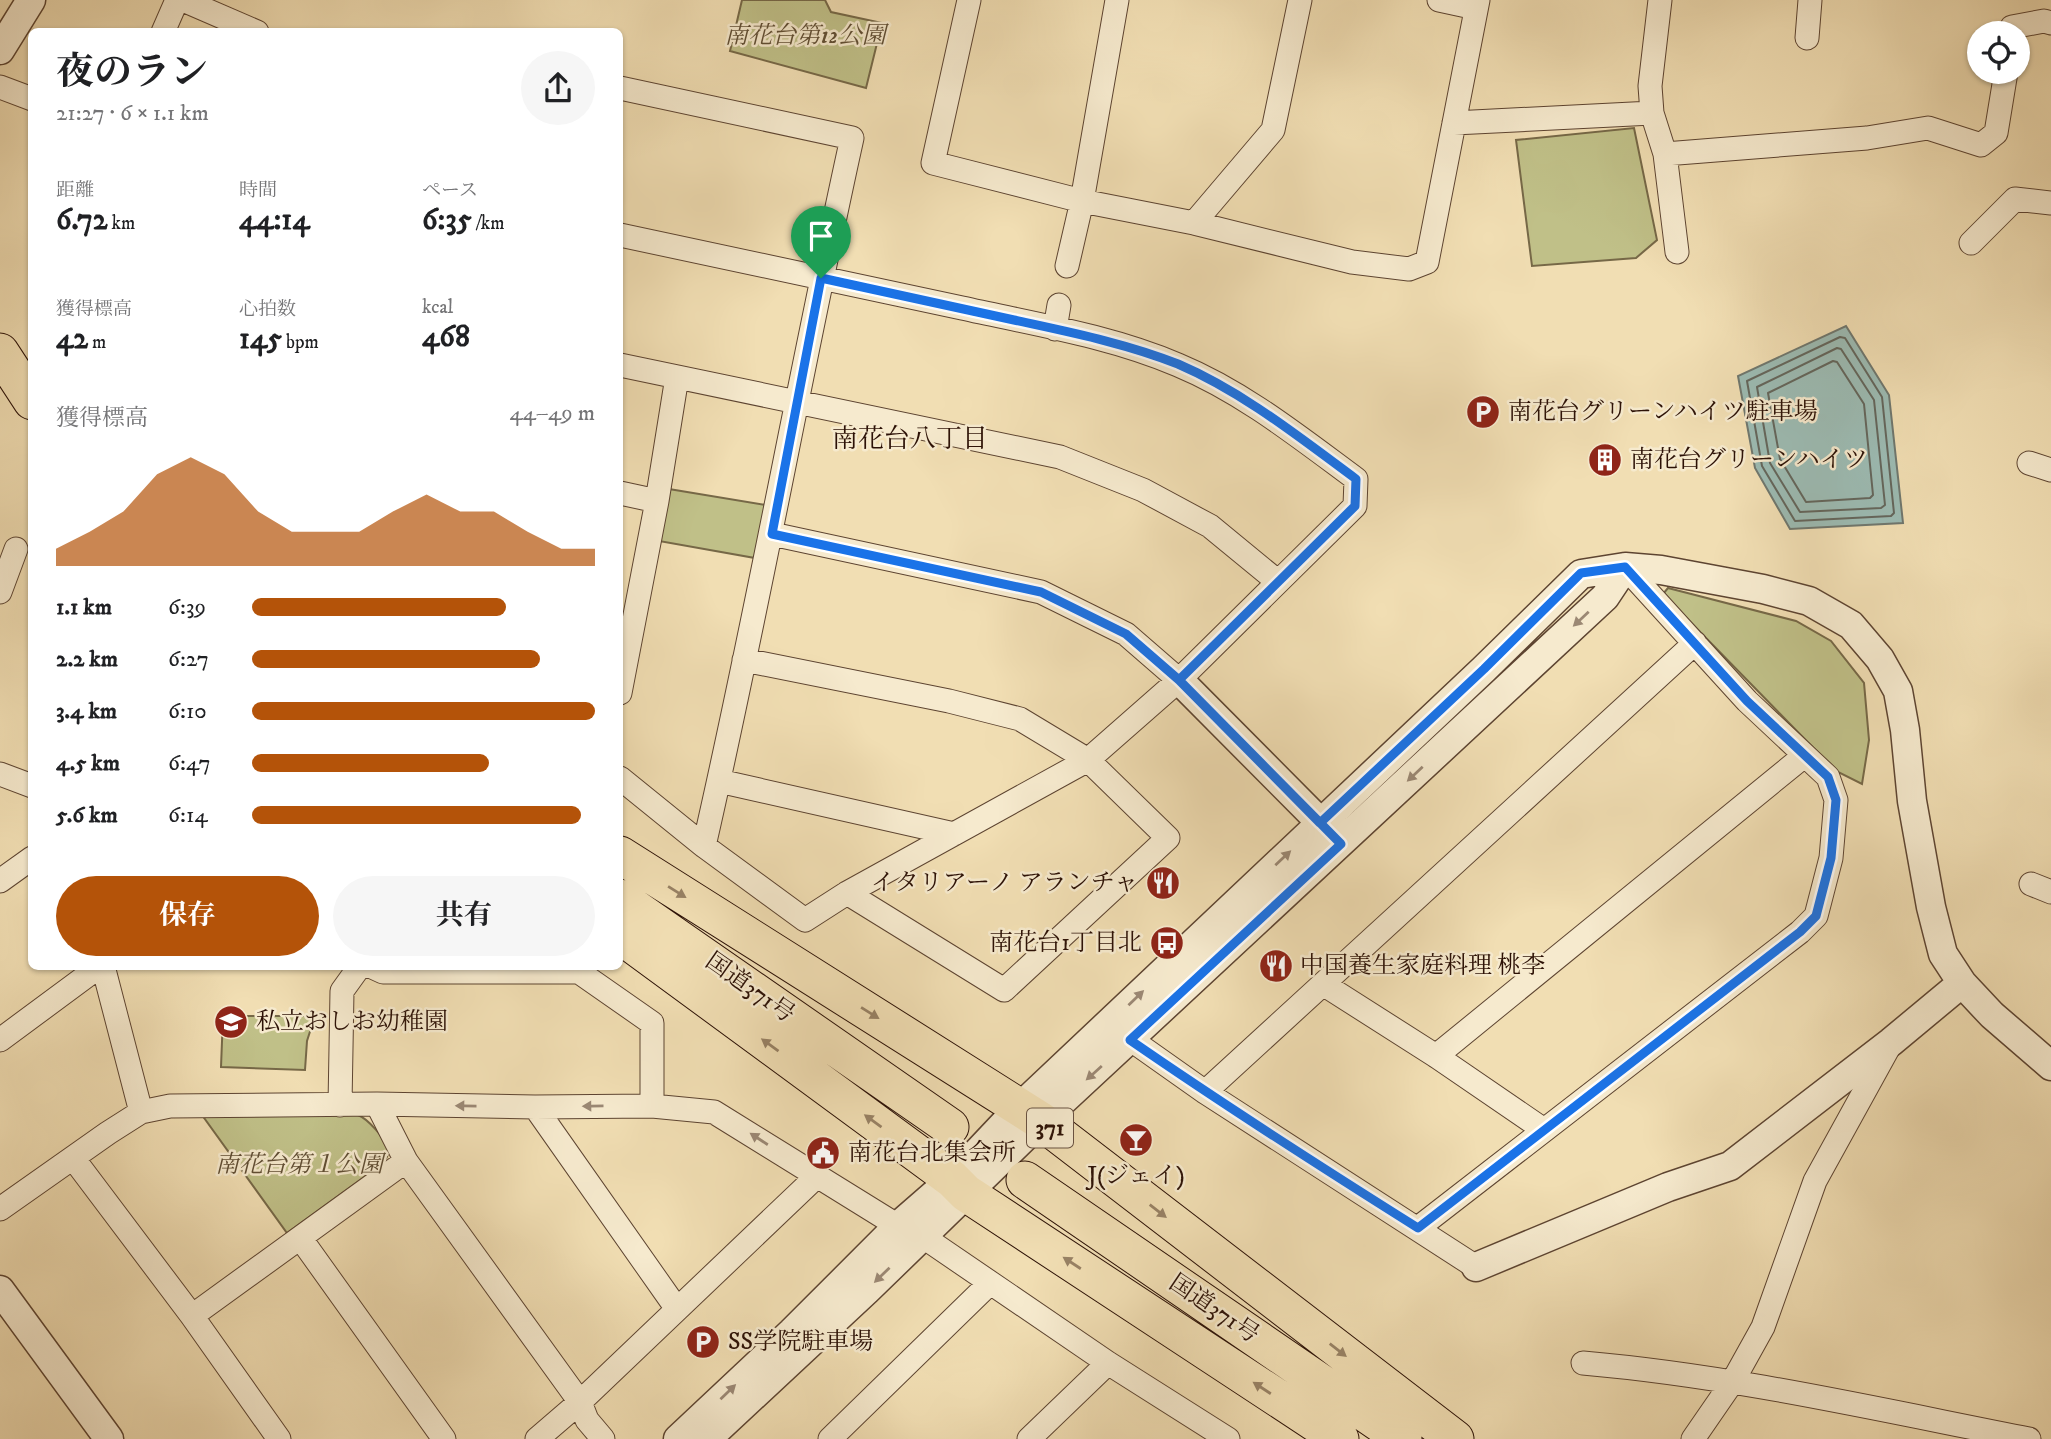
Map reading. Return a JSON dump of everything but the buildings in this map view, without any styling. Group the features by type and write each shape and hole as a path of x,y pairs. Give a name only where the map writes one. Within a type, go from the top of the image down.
{"highway":[{"path":"0,352 28,395"},
{"name":"371","path":"623,857 1030,1114 1455,1439"},
{"name":"国道371号","path":"623,900 950,1127"},
{"path":"623,937 958,1186 1340,1439"},
{"name":"国道371号","path":"1025,1180 1403,1439"}],"street":[{"path":"0,50 31,0"},
{"path":"165,28 180,0 247,28"},
{"path":"969,0 933,163 1082,201 1194,223 1352,261 1409,269 1427,262 1477,4 1438,0"},
{"path":"1067,266 1082,201 1117,0"},
{"path":"1194,223 1273,130 1300,0"},
{"path":"1660,0 1650,86 1652,113 1665,154 1677,252"},
{"path":"1807,38 1810,0"},
{"path":"2030,21 2047,15"},
{"path":"1665,154 1867,138 1928,128 1981,145 1997,133 2004,84"},
{"path":"0,87 28,98"},
{"path":"623,89 852,138 796,401 772,534 704,846"},
{"path":"1454,123 1652,113"},
{"path":"1971,243 2015,199 2051,203"},
{"path":"623,236 1127,346 1209,380 1278,422 1356,479 1355,506 1179,680 1088,760 805,920 704,846 623,780"},
{"path":"1055,329 1059,305"},
{"path":"623,366 1060,457 1143,490 1210,526 1278,581"},
{"path":"623,660 627,615 657,501 677,377"},
{"path":"623,494 657,501"},
{"path":"772,534 1041,592 1126,634 1179,680 1341,844"},
{"path":"0,592 16,550"},
{"path":"1418,1228 1800,932 1816,916 1831,858 1836,800 1828,777 1747,701 1625,567"},
{"path":"1030,1114 1130,1040 1605,597 1625,567"},
{"path":"707,1439 910,1231 1320,823 1484,669 1581,573 1625,567 1661,570 1763,589 1809,601 1851,625 1880,659 1898,691 1912,801 1943,954 1962,983 1992,1015 2051,1066"},
{"path":"1205,1092 1695,643"},
{"path":"744,660 949,701 1020,719 1088,760 1168,838 1004,990 847,894"},
{"path":"1436,1056 1804,756"},
{"path":"0,774 28,784"},
{"path":"719,781 954,834"},
{"path":"0,881 28,861"},
{"path":"0,1040 96,970"},
{"path":"103,970 141,1112"},
{"path":"340,1105 342,991 356,970"},
{"path":"379,970 579,972 652,1023 652,1106"},
{"path":"1130,1040 1205,1092 1476,1267 1668,1188 1730,1166 1891,1042 1962,983"},
{"path":"1323,984 1436,1056 1544,1130"},
{"path":"1693,1439 1733,1381 1763,1327 1815,1181 1891,1042"},
{"path":"377,1104 406,1161 580,1402 587,1420 603,1439"},
{"path":"0,1209 141,1112 170,1106 652,1106 714,1112 816,1177 910,1231 1228,1439"},
{"path":"535,1107 677,1309"},
{"path":"73,1158 192,1316 279,1439"},
{"path":"192,1316 406,1161"},
{"path":"537,1439 580,1402 816,1177"},
{"path":"678,1439 792,1332 910,1231 919,1208 958,1186"},
{"path":"301,1239 444,1439"},
{"path":"831,1439 990,1283"},
{"path":"5,1307 109,1439"},
{"path":"1029,1439 1108,1363"},
{"path":"1583,1363 1637,1367 1733,1381 2029,1439"}],"green space":[{"name":"南花台第12公園","path":"742,0 825,0 831,12 882,23 866,88 730,51"},
{"path":"1634,128 1657,240 1636,258 1532,266 1516,140"},
{"path":"669,489 766,505 755,558 659,541"},
{"path":"1668,588 1796,621 1831,641 1864,683 1869,740 1862,784 1836,771 1663,594"},
{"path":"223,1016 315,1016 307,1041 305,1070 221,1067"},
{"name":"南花台第１公園","path":"202,1115 358,1115 380,1134 388,1153 382,1164 287,1233"}],"water":[{"path":"1846,326 1889,395 1903,523 1790,529 1755,468 1738,376"}],"place":[{"name":"南花台グリーンハイツ駐車場","path":"1483,412"},
{"name":"南花台グリーンハイツ","path":"1605,460"},
{"name":"イタリアーノ アランチャ","path":"1163,883"},
{"name":"南花台1丁目北","path":"1167,943"},
{"name":"中国養生家庭料理 桃李","path":"1276,966"},
{"name":"私立おしお幼稚園","path":"231,1022"},
{"name":"J(ジェイ)","path":"1136,1140"},
{"name":"南花台北集会所","path":"823,1153"},
{"name":"SS学院駐車場","path":"703,1342"}],"district":[{"name":"南花台八丁目","path":"910,439"}],"route":[{"path":"821,278 772,534 1041,592 1126,634 1179,680 1320,823 1484,669 1581,573 1625,567 1747,701 1828,777 1836,800 1831,858 1816,916 1800,932 1418,1228 1205,1092 1130,1040 1341,844 1320,823 1250,751 1179,680 1355,506 1356,479 1229,390 1178,365 1127,346 821,278"}]}
